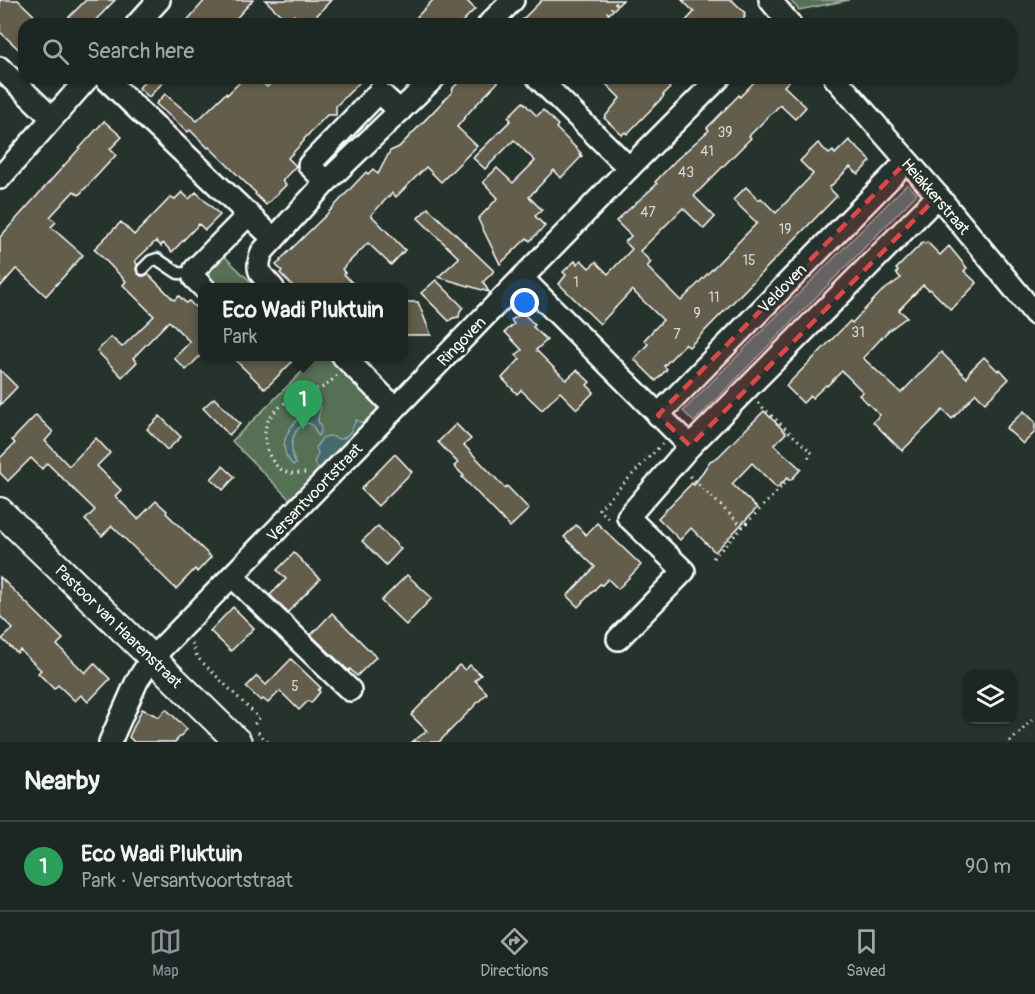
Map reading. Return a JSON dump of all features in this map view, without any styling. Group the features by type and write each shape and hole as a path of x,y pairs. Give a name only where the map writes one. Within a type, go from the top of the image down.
{"street":[{"path":"142,18 159,0"},
{"path":"495,18 513,0"},
{"path":"0,68 52,118"},
{"path":"0,178 83,84"},
{"path":"111,84 274,239"},
{"path":"268,283 261,275 257,263 262,252 326,182 428,84"},
{"path":"544,84 629,168"},
{"name":"Ringoven","path":"395,408 714,84"},
{"name":"Heiakkerstraat","path":"840,84 938,196 1035,314"},
{"name":"Veldoven","path":"658,415 906,162"},
{"path":"618,639 684,571 628,517 690,446 938,196"},
{"path":"199,281 195,269 249,214"},
{"path":"522,278 690,446"},
{"path":"347,361 395,408"},
{"name":"Versantvoortstraat","path":"110,742 137,681 153,658 395,408"},
{"name":"Pastoor van Haarenstraat","path":"0,511 153,658 245,734"},
{"path":"232,576 350,690"}],"lane":[{"path":"143,269 151,261 157,259 178,273 199,281"}],"path":[{"path":"608,13 619,0"},
{"path":"322,483 308,474 284,472 276,465 267,448 264,431 277,410 306,391 323,387 332,380 344,361"},
{"path":"754,400 812,453 808,458"},
{"path":"685,471 743,527"},
{"path":"713,558 789,479"},
{"path":"180,629 189,637 197,657 259,718 245,734"},
{"path":"1010,742 1035,717"}],"highlighted area":[{"path":"906,162 938,196 690,446 658,415"}],"green space":[{"path":"790,0 849,0 799,10"},
{"path":"222,254 252,283 214,283 203,275"},
{"path":"313,361 333,361 376,404 377,412 292,502 232,441"}],"water":[{"path":"907,184 917,194 694,422 683,411"},
{"path":"314,403 321,407 318,420 321,432 318,436 309,423 298,429 292,446 296,464 293,465 284,449 285,441 292,425"},
{"path":"356,420 363,423 362,426 322,468 317,467 314,462 318,454 316,447 322,438 329,436 344,438"}],"building":[{"path":"0,0 18,0 37,18 18,18 18,48 0,32"},
{"path":"86,0 115,0 98,18 68,18"},
{"path":"205,0 253,0 236,18 189,18"},
{"path":"265,0 331,0 314,18 297,18 294,15 291,18 284,18"},
{"path":"433,0 466,0 475,9 466,18 416,18"},
{"path":"542,0 623,0 605,18 524,18"},
{"path":"682,0 732,0 745,13 745,17 688,18 694,12"},
{"path":"142,84 161,84 149,97 139,88"},
{"path":"238,84 264,84 267,87 270,84 358,84 336,106 336,115 327,115 288,158 296,166 282,181 286,185 266,205 209,147 156,104 165,94 197,121 226,93 227,95"},
{"path":"457,84 496,84 457,127 477,146 441,182 426,167 396,197 392,193 371,215 405,250 391,265 368,243 342,269 352,283 290,283 276,265 280,260 366,172 368,174 373,169 378,174 390,151 399,147 452,92"},
{"path":"606,84 666,84 670,88 627,134 625,132 622,135 604,118 620,98"},
{"path":"752,84 786,84 784,86 806,107 795,119 780,105 694,196 715,217 704,229 683,208 640,251 651,262 647,267 681,301 757,223 733,200 746,187 776,213 813,174 800,161 818,143 829,154 833,151 835,154 849,140 871,161 858,174 850,167 829,188 837,196 689,347 685,344 664,366 667,369 656,381 634,359 648,344 644,340 663,320 632,290 600,324 559,284 566,275 563,272 575,261 577,264 581,260 589,268 596,262 608,274 632,249 625,242 631,236 616,221 657,184 655,182 709,130 707,128 739,95 740,97"},
{"path":"523,102 537,116 543,110 582,156 561,178 554,170 529,197 542,210 535,216 545,226 530,241 527,238 500,264 478,219 498,198 483,182 497,168 513,183 535,161 514,140 485,169 473,158 511,120 508,117"},
{"path":"104,121 122,137 110,149 116,155 79,195 74,191 50,217 56,222 51,227 83,255 46,296 16,269 0,287 0,237"},
{"path":"182,192 189,199 196,192 220,215 205,230 199,224 172,252 163,243 161,246 156,241 135,261 136,270 141,276 148,274 174,300 179,296 186,303 189,301 195,307 198,304 198,358 186,370 174,358 190,342 169,321 133,358 137,362 122,377 97,351 111,337 122,347 154,316 123,285 126,281 94,249 121,222 134,235 171,197 175,199"},
{"path":"428,208 494,271 483,282 489,292 438,277 459,258 418,218"},
{"path":"923,242 925,244 927,242 940,255 949,246 967,268 964,271 977,283 951,310 923,285 899,310 907,317 888,331 863,358 901,393 941,352 967,378 969,372 984,357 1009,379 985,403 976,393 952,419 943,410 902,451 873,422 880,415 859,395 863,392 842,371 827,386 803,403 786,386 850,321 852,323 880,293 901,278 896,273 898,271 896,269"},
{"path":"436,280 463,307 459,317 449,321 421,293"},
{"path":"408,302 418,302 431,335 408,335"},
{"path":"523,313 535,325 533,327 547,340 536,350 566,380 577,370 590,382 587,385 594,392 577,409 560,392 542,410 521,390 517,394 502,378 520,359 516,355 522,350 505,332 514,324 511,320"},
{"path":"236,361 293,361 265,389"},
{"path":"0,370 17,387 0,405"},
{"path":"214,398 240,424 229,435 203,408"},
{"path":"764,411 786,433 774,445 801,469 791,480 788,477 777,488 752,463 732,484 757,508 715,552 691,528 680,540 658,518 692,483 694,485 710,461 718,457"},
{"path":"1024,411 1035,422 1035,432 1023,444 1006,428"},
{"path":"36,415 53,432 45,441 69,466 96,438 110,453 97,466 121,490 115,496 138,519 156,501 211,557 197,572 195,569 176,589 112,526 102,536 85,520 95,510 47,463 42,469 31,458 8,481 0,473 0,458 15,443 12,440"},
{"path":"160,416 181,437 167,450 147,429"},
{"path":"456,424 471,439 464,445 505,488 507,486 529,509 510,527 462,477 464,476 454,466 458,463 438,442"},
{"path":"395,454 412,472 378,506 361,489"},
{"path":"223,466 235,477 223,490 211,479"},
{"path":"597,523 641,565 618,589 608,579 602,585 600,584 578,607 567,596 595,567 564,537 576,525 586,535"},
{"path":"378,526 401,549 386,565 362,541"},
{"path":"294,553 320,579 288,612 270,595 286,579 277,570"},
{"path":"407,575 432,598 406,625 381,601"},
{"path":"0,577 63,639 57,645 85,673 94,663 110,679 88,702 81,695 75,701 58,685 54,689 38,673 41,670 20,650 17,653 2,639 13,629 0,616"},
{"path":"233,607 254,628 231,651 210,631"},
{"path":"332,613 376,657 357,676 311,635"},
{"path":"291,659 321,688 311,703 308,701 299,710 280,691 268,703 263,699 261,701 246,687 257,676 266,685"},
{"path":"459,665 465,670 470,665 481,675 475,680 487,693 439,742 412,742 427,731 411,715"},
{"path":"142,709 159,717 166,709 187,729 175,742 134,742 129,737"}],"place":[{"name":"Eco Wadi Pluktuin","path":"303,430"}]}
